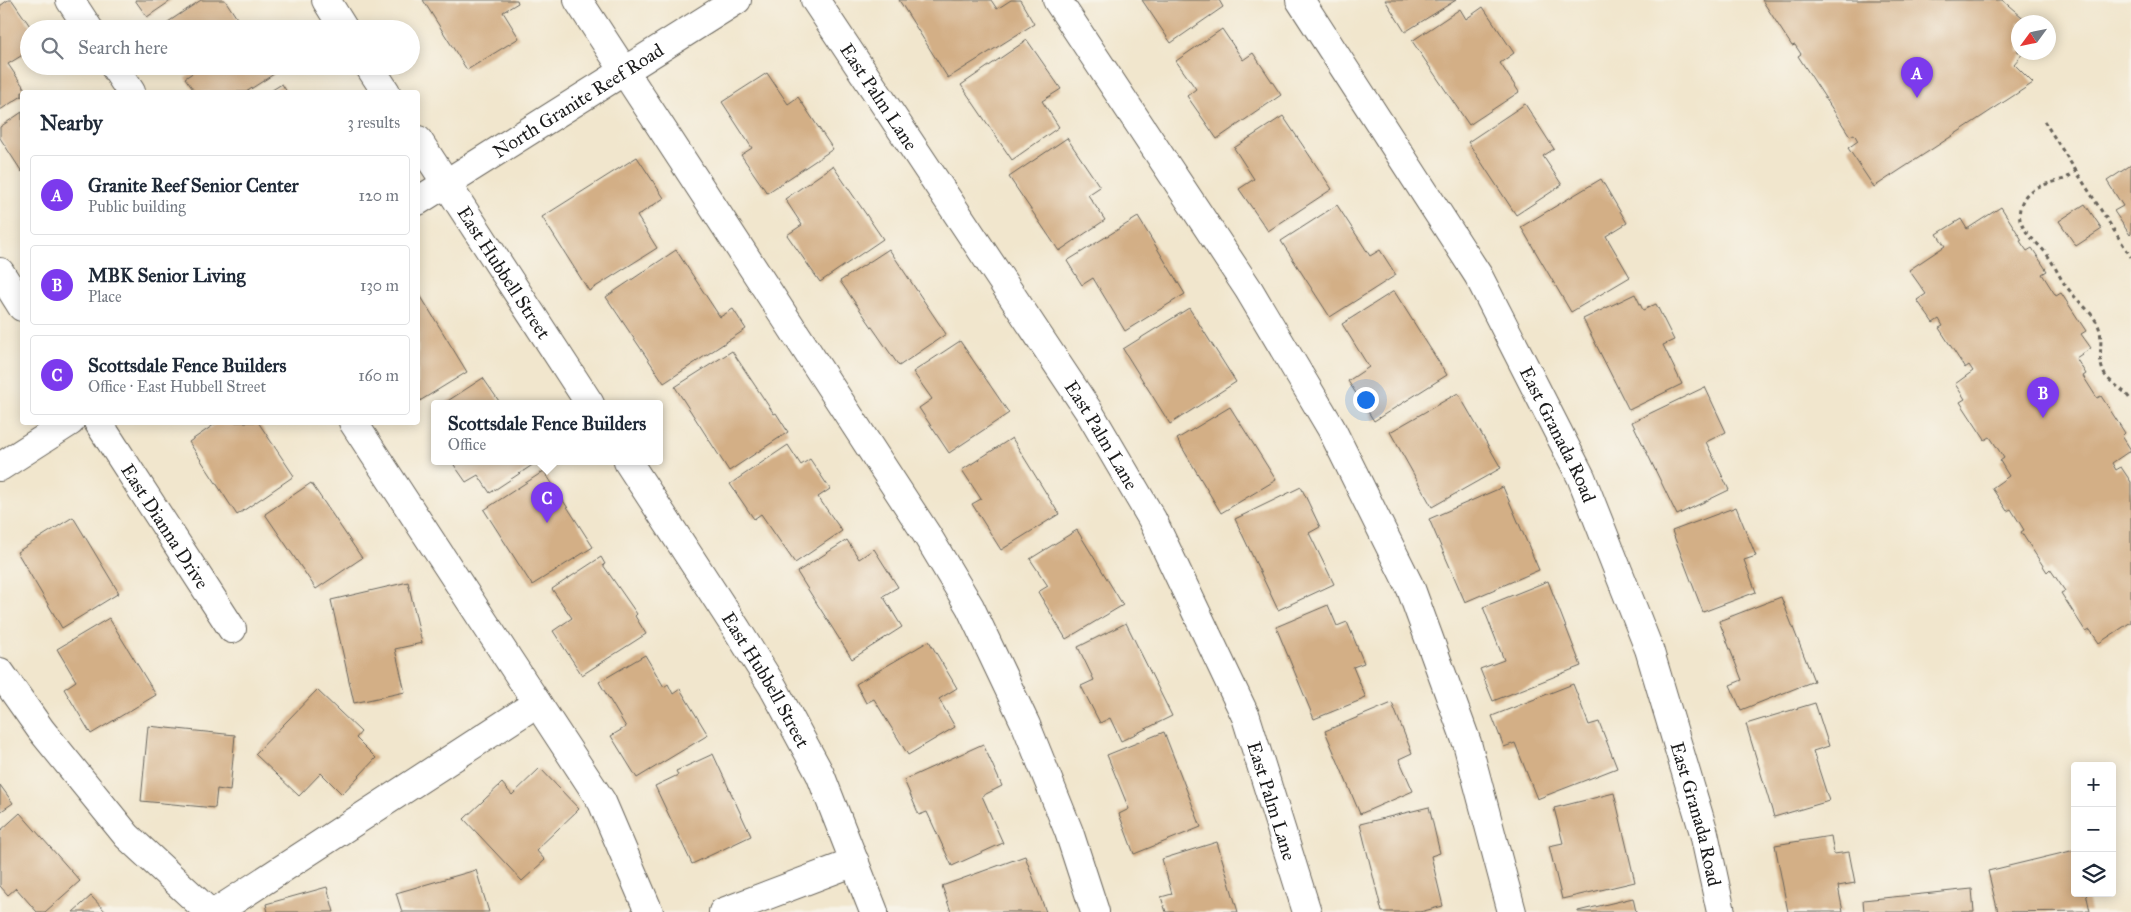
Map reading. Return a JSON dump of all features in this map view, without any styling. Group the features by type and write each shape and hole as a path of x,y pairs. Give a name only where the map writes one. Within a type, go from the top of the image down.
{"street":[{"path":"70,0 83,20"},
{"path":"326,0 338,20"},
{"path":"578,0 926,534 970,607 1026,725 1069,832 1095,912"},
{"name":"North Granite Reef Road","path":"420,200 737,0"},
{"name":"East Palm Lane","path":"815,0 1088,410 1152,519 1246,717 1307,912"},
{"path":"1057,0 1249,290 1336,437 1411,588 1467,743 1512,912"},
{"name":"East Granada Road","path":"1300,0 1478,275 1581,477 1649,649 1704,833 1721,912"},
{"path":"120,75 130,90"},
{"path":"375,75 385,90"},
{"name":"East Hubbell Street","path":"420,143 587,400"},
{"path":"0,272 20,304"},
{"path":"0,467 65,425"},
{"name":"East Dianna Drive","path":"100,425 232,629"},
{"path":"355,425 602,802 648,912"},
{"name":"East Hubbell Street","path":"630,465 773,687 820,774 874,912"},
{"path":"0,672 41,730 128,836 209,912"},
{"path":"216,912 537,703"},
{"path":"723,912 855,862"}],"path":[{"path":"2044,121 2131,257"},
{"path":"2077,170 2063,180 2036,187 2027,194 2021,205 2020,218 2024,231 2038,243 2069,291 2097,323 2101,335 2100,363 2106,376 2127,393 2131,401"}],"building":[{"path":"8,0 12,0 26,20 20,20 20,57 8,64 26,90 20,90 20,97 0,110 0,6"},
{"path":"135,0 172,0 147,17"},
{"path":"201,0 225,0 238,20 171,20"},
{"path":"423,0 517,0 518,3 503,12 519,38 467,70"},
{"path":"899,0 991,0 997,9 1011,0 1020,0 1034,24 948,78"},
{"path":"1142,0 1219,0 1223,7 1171,43"},
{"path":"1385,0 1456,0 1405,32"},
{"path":"1762,0 2002,0 2020,15 2011,15 2011,60 2017,60 2014,64 2033,83 1874,187 1848,148 1858,141 1854,134 1850,136 1798,56 1801,54 1795,45 1792,46"},
{"path":"1483,7 1514,53 1500,63 1519,92 1469,125 1412,41 1460,9 1466,19"},
{"path":"1222,29 1243,60 1253,53 1281,95 1217,139 1187,96 1196,89 1176,61"},
{"path":"1027,40 1061,89 1042,101 1059,127 1012,160 961,85"},
{"path":"767,73 788,104 798,97 833,149 767,193 741,155 752,148 722,102"},
{"path":"190,75 272,75 249,90 194,90 185,78"},
{"path":"282,84 286,90 272,90"},
{"path":"1525,104 1554,149 1543,156 1562,185 1516,215 1468,142"},
{"path":"20,113 20,169 0,138 0,127"},
{"path":"1283,116 1332,189 1268,231 1239,189 1254,179 1234,148"},
{"path":"1067,138 1100,187 1088,195 1105,220 1059,251 1009,177"},
{"path":"637,157 664,198 637,216 657,248 589,291 542,217"},
{"path":"2131,165 2130,235 2114,211 2123,206 2107,181"},
{"path":"833,166 883,239 820,282 787,235 802,225 785,199"},
{"path":"1601,179 1627,223 1606,236 1630,277 1571,312 1521,227"},
{"path":"2085,204 2102,229 2076,246 2059,221"},
{"path":"1337,205 1370,256 1380,250 1396,275 1330,317 1281,241"},
{"path":"2001,207 2027,251 2032,248 2047,271 2042,274 2056,296 2061,293 2086,331 2081,334 2091,348 2076,358 2086,374 2083,376 2097,398 2101,396 2125,433 2122,436 2131,450 2112,463 2116,470 2121,467 2131,482 2131,622 2099,643 2090,630 2086,632 2061,593 2065,591 2050,569 2047,572 2021,532 2024,530 2011,509 2007,511 1992,488 2009,476 2000,461 2004,458 1990,437 1985,440 1960,402 1965,399 1955,384 1973,371 1969,365 1965,368 1939,328 1943,326 1939,319 1933,323 1917,300 1926,294 1909,270 1945,246 1937,234 1961,219 1967,229"},
{"path":"1138,217 1185,294 1125,331 1093,278 1082,285 1067,261"},
{"path":"889,249 946,334 899,366 840,281"},
{"path":"676,250 720,317 733,309 746,329 664,383 606,297"},
{"path":"1394,291 1447,375 1374,421 1348,381 1369,367 1342,324"},
{"path":"1635,294 1643,310 1656,304 1674,340 1663,345 1682,384 1629,410 1583,319"},
{"path":"420,295 467,372 420,401"},
{"path":"1189,308 1236,382 1170,424 1123,349"},
{"path":"960,341 1009,413 949,453 919,408 932,399 913,372"},
{"path":"732,351 788,432 729,471 675,387"},
{"path":"483,378 498,400 449,400"},
{"path":"1705,387 1726,432 1706,442 1729,490 1677,515 1632,422"},
{"path":"1458,393 1501,468 1432,507 1390,432"},
{"path":"1230,407 1276,480 1221,513 1177,439"},
{"path":"214,425 260,425 294,476 237,515 189,442"},
{"path":"1012,438 1059,514 1001,550 972,504 981,499 962,470"},
{"path":"788,445 801,465 810,459 830,489 818,497 842,531 795,563 761,514 754,519 730,484"},
{"path":"454,465 532,465 490,493 478,475 466,482"},
{"path":"544,471 593,547 532,585 484,510"},
{"path":"311,483 362,558 316,589 265,514"},
{"path":"1301,487 1320,527 1309,533 1334,584 1278,610 1235,519"},
{"path":"1503,487 1539,570 1465,602 1429,519"},
{"path":"1736,507 1756,556 1744,560 1756,592 1703,612 1672,531"},
{"path":"73,517 119,593 62,628 17,552"},
{"path":"1077,530 1123,605 1066,639 1038,592 1048,586 1030,559"},
{"path":"847,540 859,559 874,549 898,587 883,596 902,627 852,659 797,572"},
{"path":"601,557 605,564 603,565 637,614 635,616 646,634 582,675 553,631 572,618 552,589"},
{"path":"1548,581 1581,666 1493,701 1480,669 1504,660 1483,607"},
{"path":"408,582 422,643 395,649 405,692 354,703 331,600"},
{"path":"1781,597 1814,681 1741,710 1730,685 1742,680 1719,621"},
{"path":"1328,605 1337,626 1347,622 1364,663 1353,667 1366,698 1314,719 1276,627"},
{"path":"109,618 156,695 91,734 64,689 76,681 57,649"},
{"path":"1126,623 1172,716 1121,741 1110,718 1100,723 1081,686 1094,680 1078,647"},
{"path":"929,641 957,688 939,699 955,727 908,755 874,699 866,703 856,684"},
{"path":"645,655 664,687 668,684 673,694 680,689 708,735 637,778 611,736 626,727 599,682"},
{"path":"1573,684 1589,725 1599,722 1617,768 1537,799 1515,743 1504,747 1492,716"},
{"path":"317,690 361,732 356,738 376,758 342,794 321,773 299,796 255,754"},
{"path":"1392,703 1412,753 1399,759 1413,791 1360,814 1325,731"},
{"path":"1815,703 1829,746 1813,751 1829,801 1774,817 1746,724"},
{"path":"148,726 235,735 230,791 217,789 215,808 141,801"},
{"path":"1164,732 1201,827 1134,854 1119,814 1129,809 1107,755"},
{"path":"983,744 1002,786 982,796 1003,843 952,866 927,812 919,815 904,780"},
{"path":"713,754 751,836 692,864 655,786 678,775 676,771"},
{"path":"540,768 579,809 536,850 545,860 522,881 464,819 502,783 512,795"},
{"path":"0,785 13,803 0,812"},
{"path":"1614,793 1635,882 1562,899 1549,846 1563,843 1554,808"},
{"path":"1429,807 1440,853 1431,856 1443,906 1420,912 1382,912 1360,824"},
{"path":"20,813 80,881 45,912 37,912 16,888 8,895 0,886 0,831"},
{"path":"1831,836 1834,854 1849,852 1855,883 1838,886 1843,912 1788,912 1775,845"},
{"path":"1217,842 1238,912 1166,912 1161,897 1172,894 1162,859"},
{"path":"2071,851 2071,897 2087,897 2090,911 1998,912 1988,871"},
{"path":"1025,856 1046,912 951,912 942,886"},
{"path":"476,870 489,912 402,912 396,893"},
{"path":"327,887 334,912 268,912 266,904"},
{"path":"1972,889 1974,912 1864,912 1863,900"},
{"path":"91,896 106,912 73,912"},
{"path":"1633,898 1636,912 1578,912 1578,911"}],"place":[{"name":"Granite Reef Senior Center","path":"1917,98"},
{"name":"MBK Senior Living","path":"2043,418"},
{"name":"Scottsdale Fence Builders","path":"547,523"}]}
